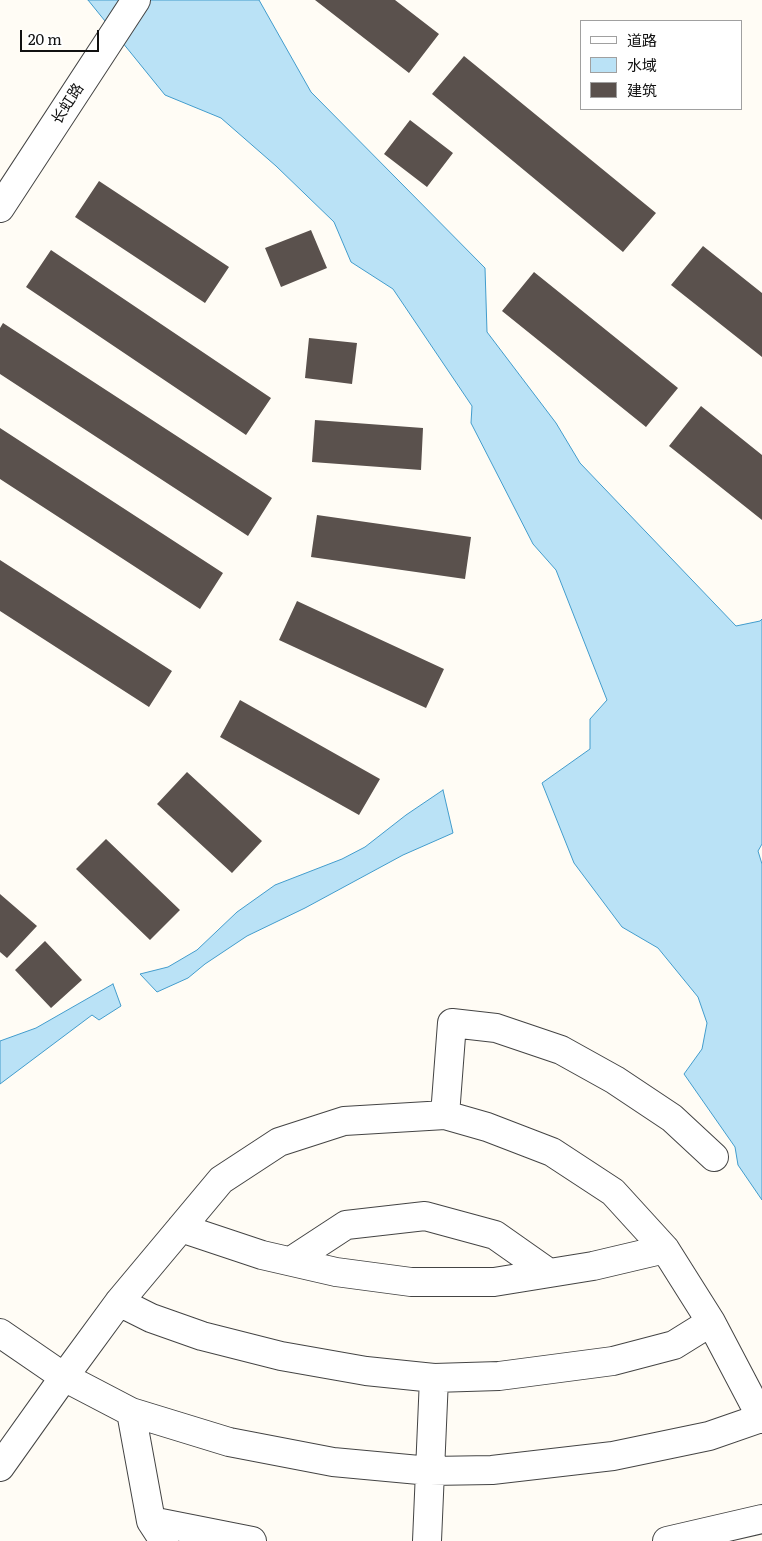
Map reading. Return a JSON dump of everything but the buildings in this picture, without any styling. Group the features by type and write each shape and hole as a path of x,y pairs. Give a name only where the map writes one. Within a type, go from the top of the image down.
{"street":[{"name":"长虹路","path":"0,208 136,0"},
{"path":"445,1115 452,1022 496,1028 561,1050 615,1080 672,1118 714,1157"},
{"path":"0,1333 64,1377 131,1412 239,1444 334,1462 430,1471 492,1470 613,1456 709,1436 762,1418 711,1322 665,1249 613,1192 552,1152 487,1127 445,1115 344,1120 279,1142 221,1180 119,1302 64,1377 0,1467"},
{"path":"291,1261 346,1225 425,1216 495,1235 549,1274"},
{"path":"181,1228 262,1255 336,1272 411,1282 494,1282 593,1266 665,1249"},
{"path":"119,1302 151,1318 202,1336 281,1356 366,1371 434,1378 499,1376 613,1361 674,1344 711,1322"},
{"path":"427,1541 434,1378"},
{"path":"131,1412 158,1531 252,1541"},
{"path":"681,1540 762,1519"}],"water":[{"path":"88,0 259,0 311,92 485,268 487,332 556,423 580,463 736,626 762,619 762,844 758,851 762,864 762,1200 738,1165 735,1147 684,1074 702,1049 707,1023 698,997 658,948 622,927 574,863 542,783 590,749 590,719 607,700 556,570 533,544 471,423 472,406 393,289 351,262 334,222 276,166 221,118 165,95"},
{"path":"443,790 453,833 403,855 305,908 247,936 205,964 188,978 157,992 140,974 168,967 197,950 237,912 275,885 342,859 365,847 406,815"},
{"path":"113,984 121,1006 99,1020 92,1015 0,1084 0,1041 36,1028"}]}
